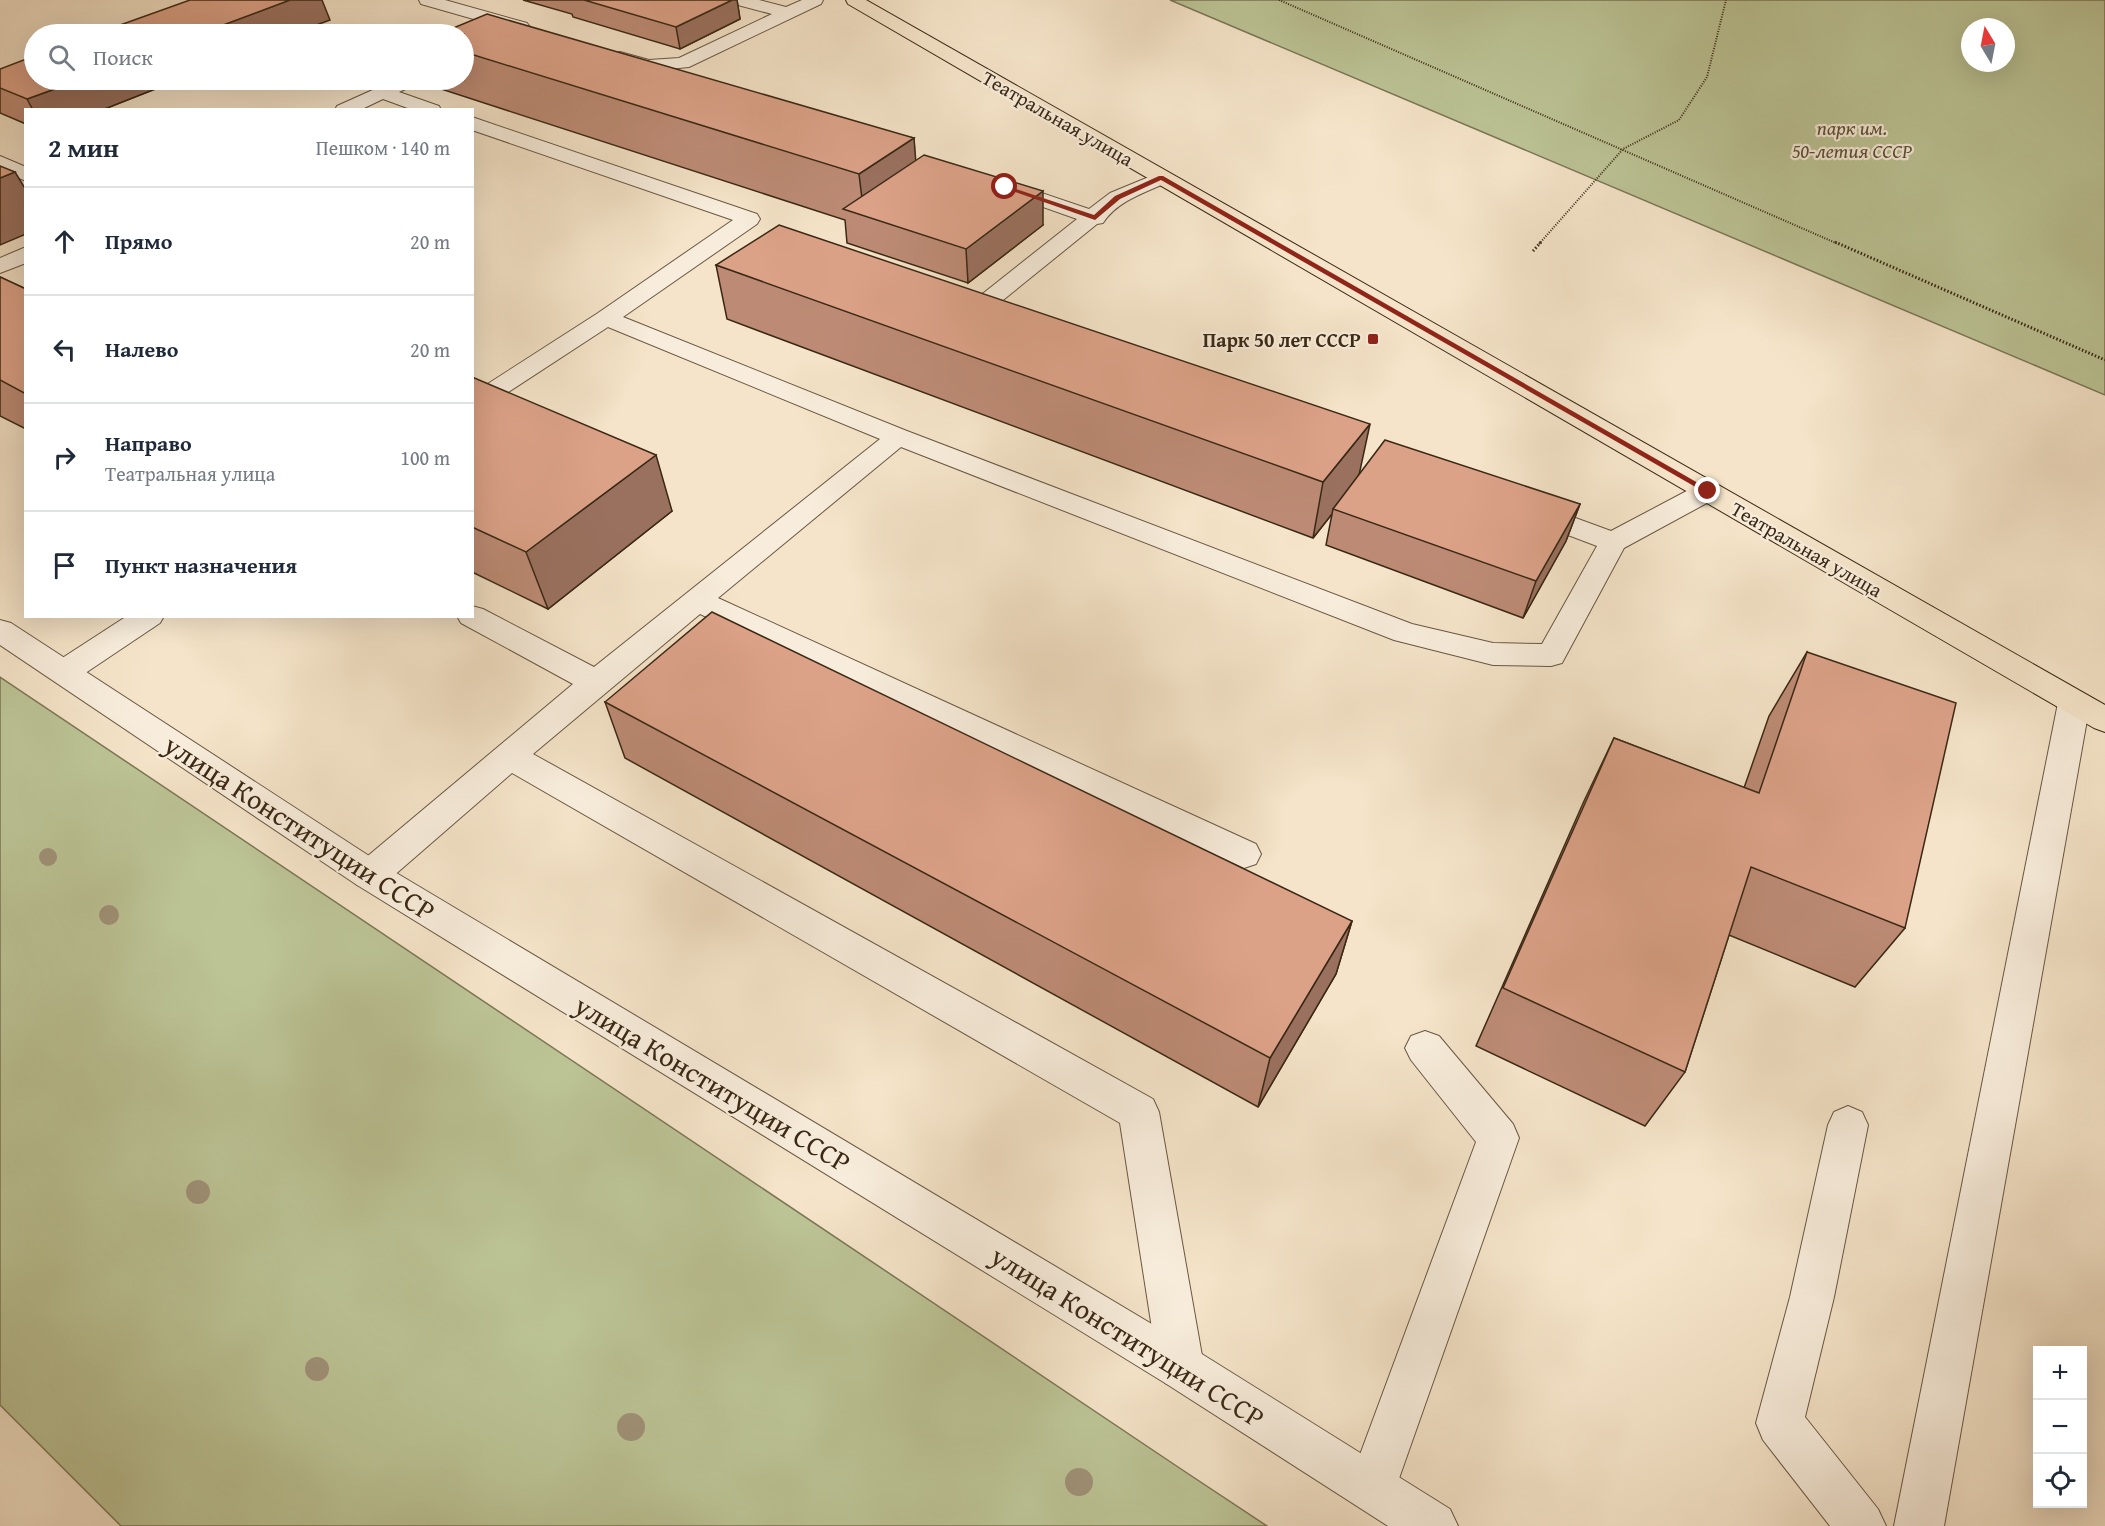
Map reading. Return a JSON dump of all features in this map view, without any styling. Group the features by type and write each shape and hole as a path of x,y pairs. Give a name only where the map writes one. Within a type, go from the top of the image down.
{"main road":[{"name":"Театральная улица","path":"855,0 2089,712"}],"street":[{"path":"427,0 543,34"},
{"path":"740,0 787,13"},
{"path":"608,53 648,66 683,63 815,0"},
{"path":"474,49 521,27"},
{"path":"348,108 386,90"},
{"path":"382,92 426,108"},
{"path":"474,124 749,219 606,318 474,404"},
{"path":"0,162 24,174"},
{"path":"935,292 979,308 1095,218 1118,197 1161,178"},
{"path":"1005,187 1095,218"},
{"path":"606,318 898,437 1405,633 1493,654 1551,655 1612,542 1708,491"},
{"path":"370,875 596,682 898,437"},
{"path":"1502,501 1612,542"},
{"path":"696,600 1244,854"},
{"path":"474,617 596,682"},
{"path":"64,672 146,618"},
{"name":"улица Конституции СССР","path":"0,630 370,875 1181,1367 1433,1526"},
{"path":"1919,1526 2089,712"},
{"path":"509,756 1139,1112 1181,1367"},
{"path":"1372,1487 1498,1138 1425,1048"},
{"path":"1848,1125 1812,1297 1780,1423 1861,1526"}],"path":[{"path":"1279,0 2105,360"},
{"path":"1533,251 1623,149 1679,120 1707,77 1726,0"}],"green space":[{"name":"парк им. 50-летия СССР","path":"1170,0 2105,0 2105,395"},
{"path":"0,677 1267,1526 121,1526 0,1405"}],"building":[{"path":"190,0 290,0 226,24 123,24"},
{"path":"584,0 732,0 676,27"},
{"path":"487,14 914,138 859,174 474,55 474,24 463,24"},
{"path":"24,60 24,90 52,90 27,99 0,88 0,69"},
{"path":"924,155 1043,191 966,249 843,209"},
{"path":"0,166 15,172 0,178"},
{"path":"779,225 1370,424 1323,482 716,265"},
{"path":"0,277 24,288 24,393 0,380"},
{"path":"474,378 656,455 526,552 474,528"},
{"path":"1385,440 1580,504 1536,581 1333,509"},
{"path":"712,612 1352,921 1270,1058 605,702"},
{"path":"1807,652 1956,703 1905,928 1751,867 1685,1072 1503,988 1614,738 1759,793"}],"place":[{"name":"Парк 50 лет СССР","path":"1373,339"}],"route":[{"path":"1005,187 1095,218 1118,197 1161,178 1708,491"}]}
